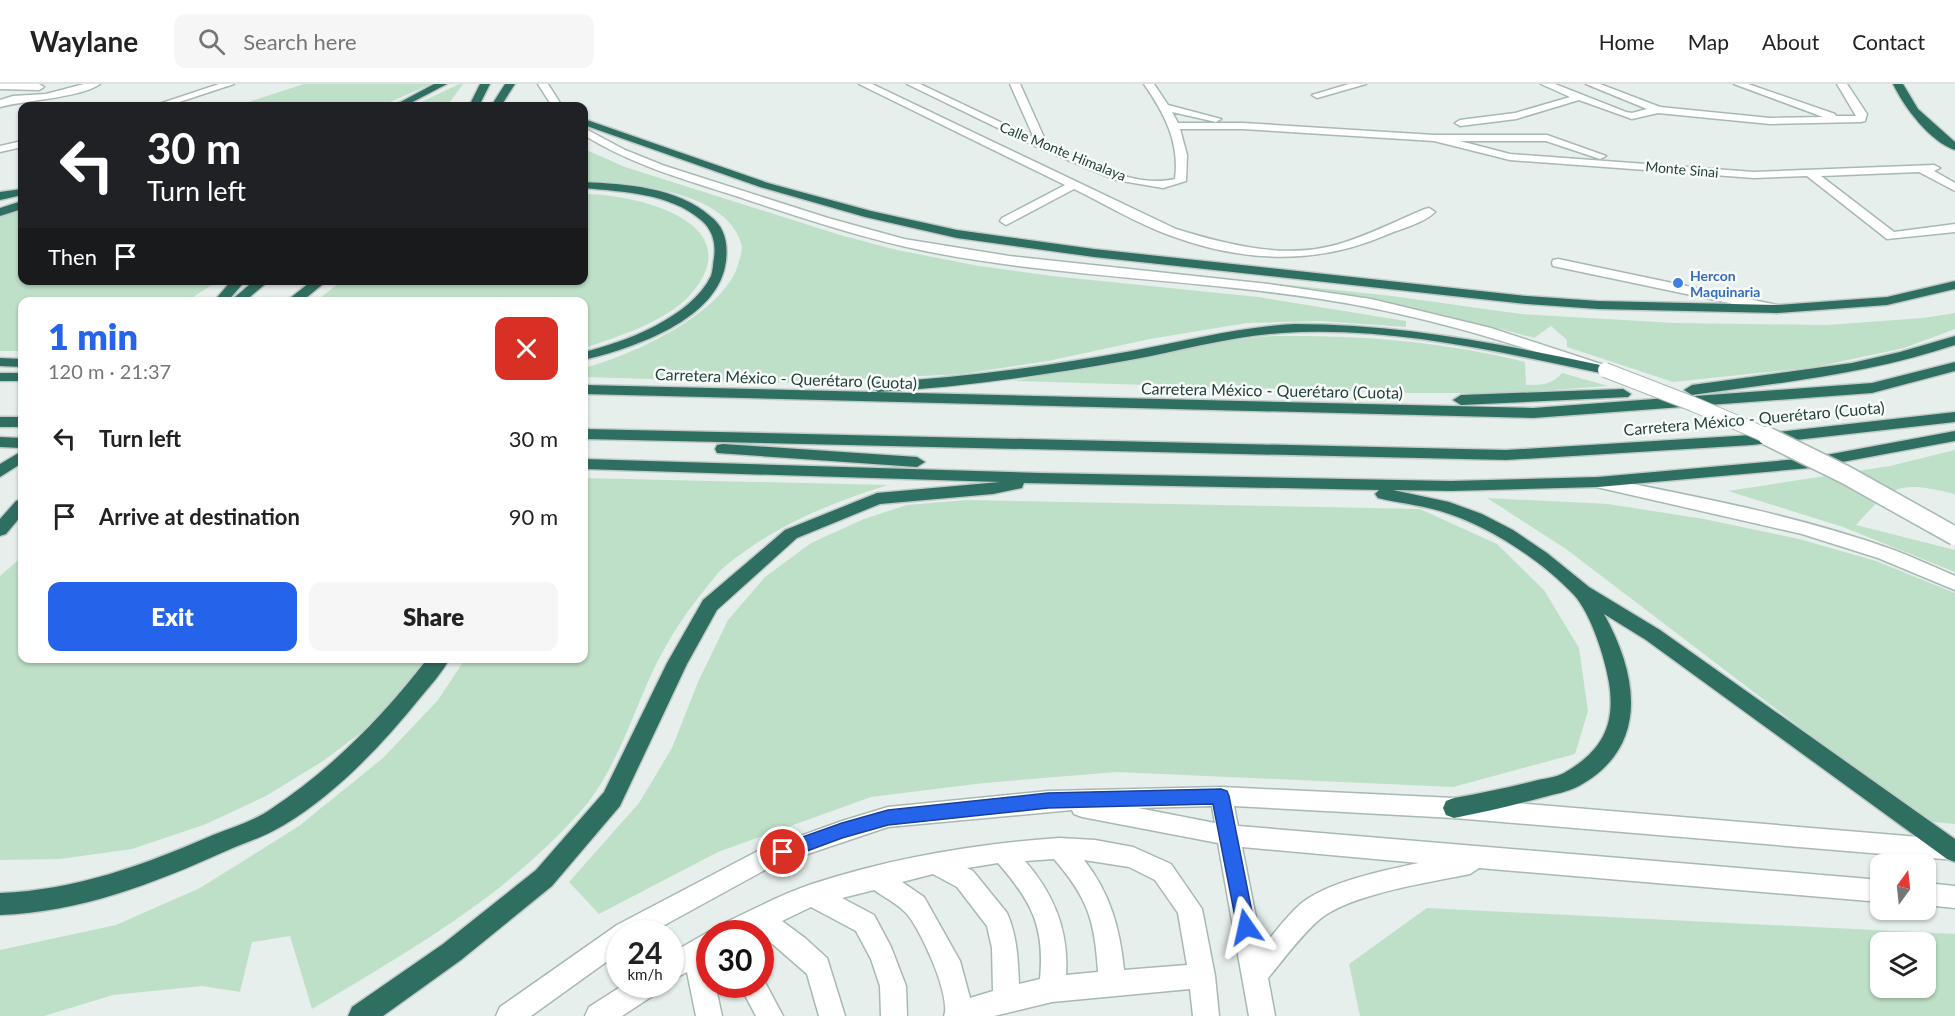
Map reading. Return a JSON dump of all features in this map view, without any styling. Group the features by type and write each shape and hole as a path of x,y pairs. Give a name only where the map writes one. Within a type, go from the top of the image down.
{"highway":[{"path":"406,102 442,84"},
{"path":"476,102 485,84"},
{"path":"499,102 510,84"},
{"path":"1898,84 1905,101 1930,127 1955,147"},
{"path":"588,123 764,185 870,214 999,241 1527,300 1598,305 1777,309 1887,301 1955,285"},
{"path":"588,185 653,193 683,204 706,218 719,234 722,253 716,277 694,306 639,340 588,355"},
{"path":"0,196 18,193"},
{"path":"0,213 18,207"},
{"path":"224,297 235,285"},
{"path":"242,297 257,285"},
{"path":"295,297 308,285"},
{"path":"297,297 315,285"},
{"path":"615,391 715,387 785,390 865,388 985,380 1247,333 1295,328 1350,330 1448,339 1537,351 1605,370"},
{"path":"1035,403 1190,397 1499,400 1696,390 1798,377 1845,368 1895,358 1955,340"},
{"path":"0,362 18,363"},
{"name":"Carretera México - Querétaro (Cuota)","path":"588,390 1035,403 1533,413 1872,388 1955,366"},
{"path":"0,377 18,377"},
{"name":"Carretera México - Querétaro (Cuota)","path":"588,434 1506,455 1752,440 1955,417"},
{"path":"0,422 18,422"},
{"path":"622,435 666,445 951,465 1041,478"},
{"path":"588,464 1041,478 1451,486 1598,482 1810,463 1955,436"},
{"path":"0,442 18,443"},
{"path":"0,472 18,459"},
{"path":"361,1016 452,952 544,878 612,799 677,663 710,605 791,534 877,499 993,489 1041,478"},
{"path":"1317,484 1399,496 1443,506 1476,518 1507,534 1541,557 1582,592 1653,635 1953,850"},
{"path":"0,519 18,506"},
{"path":"0,530 18,508"},
{"path":"1454,808 1518,795 1570,781 1599,761 1616,737 1623,704 1619,674 1610,643 1582,592"},
{"path":"0,904 91,893 207,849 279,816 338,770 411,697 436,663"}],"street":[{"path":"13,99 46,97 95,84"},
{"path":"171,102 229,84"},
{"path":"543,84 554,102"},
{"path":"864,84 1172,232 1206,243 1266,252 1330,250 1429,212"},
{"name":"Calle Monte Himalaya","path":"912,84 1043,146 1120,178 1163,185 1180,181 1183,170 1176,126 1166,106 1149,84"},
{"path":"1015,84 1043,146"},
{"path":"1317,95 1361,84"},
{"path":"1546,84 1623,114 1632,116 1658,110"},
{"path":"1591,84 1658,110 1770,121 1845,121 1861,118 1862,114 1842,84"},
{"path":"1739,84 1845,121"},
{"path":"0,104 42,85"},
{"path":"0,86 42,85"},
{"path":"1460,123 1516,116 1580,97"},
{"name":"Monte Sinai","path":"1166,106 1243,126"},
{"name":"Monte Sinai","path":"1176,126 1243,126 1434,138 1547,138 1622,164"},
{"path":"588,134 602,143 645,162 787,209 890,239 955,252 1043,264 1351,300 1453,322 1537,351"},
{"name":"Monte Sinai","path":"1434,138 1510,157 1754,175 1928,168 1955,188"},
{"path":"0,149 18,145"},
{"path":"1810,173 1892,236 1955,228"},
{"path":"1006,221 1074,185"},
{"path":"1558,264 1777,309"},
{"path":"1605,370 1710,410 1778,441 1887,497 1955,536"},
{"path":"1598,482 1723,507 1787,524 1875,550 1955,583"},
{"path":"1221,796 1262,1016"},
{"path":"650,920 764,859 888,817 1048,801 1221,796 1454,808 1953,850"},
{"path":"1048,801 1227,835 1870,890"},
{"path":"1059,848 1080,871 1096,894 1109,937 1112,984"},
{"path":"754,920 812,895 935,863 1002,852 1059,848 1095,850 1133,857 1163,872 1190,909 1202,976 1206,1016"},
{"path":"1002,852 1028,880 1046,907 1054,939 1052,989"},
{"path":"1255,973 1312,910 1344,894 1381,882 1490,859"},
{"path":"935,863 965,879 998,921 1005,948 1006,999"},
{"path":"876,878 915,905 951,970 959,1015 1006,999 1052,989 1202,976"},
{"path":"812,895 865,923 882,955 893,986 894,1016"},
{"path":"1936,895 1955,897"},
{"path":"758,918 796,946 818,967 832,1016"},
{"path":"508,1016 606,947"},
{"path":"598,1016 626,998"},
{"path":"710,998 710,1015"},
{"path":"760,998 770,1016"}],"green space":[{"path":"304,84 431,84 390,102 248,102"},
{"path":"459,84 463,84 450,102 421,102"},
{"path":"588,151 625,167 840,235 897,250 979,266 1052,276 1258,297 1406,321 1406,327 1320,321 1247,323 1150,339 1048,361 962,374 783,383 588,377 588,367 651,342 698,314 717,298 731,280 742,247 734,228 719,213 699,202 676,193 588,181"},
{"path":"588,194 606,195 658,207 681,218 699,232 708,249 706,271 689,296 679,305 654,321 588,347 588,297 321,297 337,285 588,285"},
{"path":"18,211 18,285 212,285 193,297 18,297 18,351 0,351 0,217"},
{"path":"1252,281 1392,296 1521,314 1675,323 1827,325 1923,318 1955,313 1955,329 1904,348 1815,367 1673,382 1567,347 1567,340 1551,326 1534,338 1394,305"},
{"path":"1273,336 1368,338 1431,344 1525,362 1526,385 1550,382 1562,373 1608,386 1508,393 1409,393 1014,381 1226,340"},
{"path":"1955,450 1955,494 1922,487 1899,489 1879,501 1856,525 1955,550 1955,572 1843,527 1728,491 1890,466"},
{"path":"588,478 888,485 822,508 782,528 743,552 724,567 689,610 666,646 605,778 586,805 524,867 492,893 423,942 312,1009 290,936 252,942 240,992 202,986 113,995 44,1016 0,1016 0,950 116,925 200,888 299,826 383,758 438,700 462,663 588,663"},
{"path":"1487,498 1608,504 1704,519 1799,539 1876,561 1955,593 1955,824 1923,821 1566,549"},
{"path":"967,500 1420,509 1497,544 1544,590 1579,648 1588,711 1575,754 1453,787 1117,772 984,783 871,797 718,852 599,914 569,882 639,803 672,748 698,682 728,620 765,577 811,543 864,519 907,505"},
{"path":"18,560 18,663 427,663 371,725 323,761 266,796 206,824 132,849 60,859 0,860 0,576"},
{"path":"1427,908 1914,932 1870,932 1870,998 1936,998 1936,933 1955,934 1955,1016 1360,1016 1349,964"}],"place":[{"name":"Hercon Maquinaria","path":"1678,283"}],"route":[{"path":"783,852 888,817 1048,801 1221,796 1246,927"}]}
